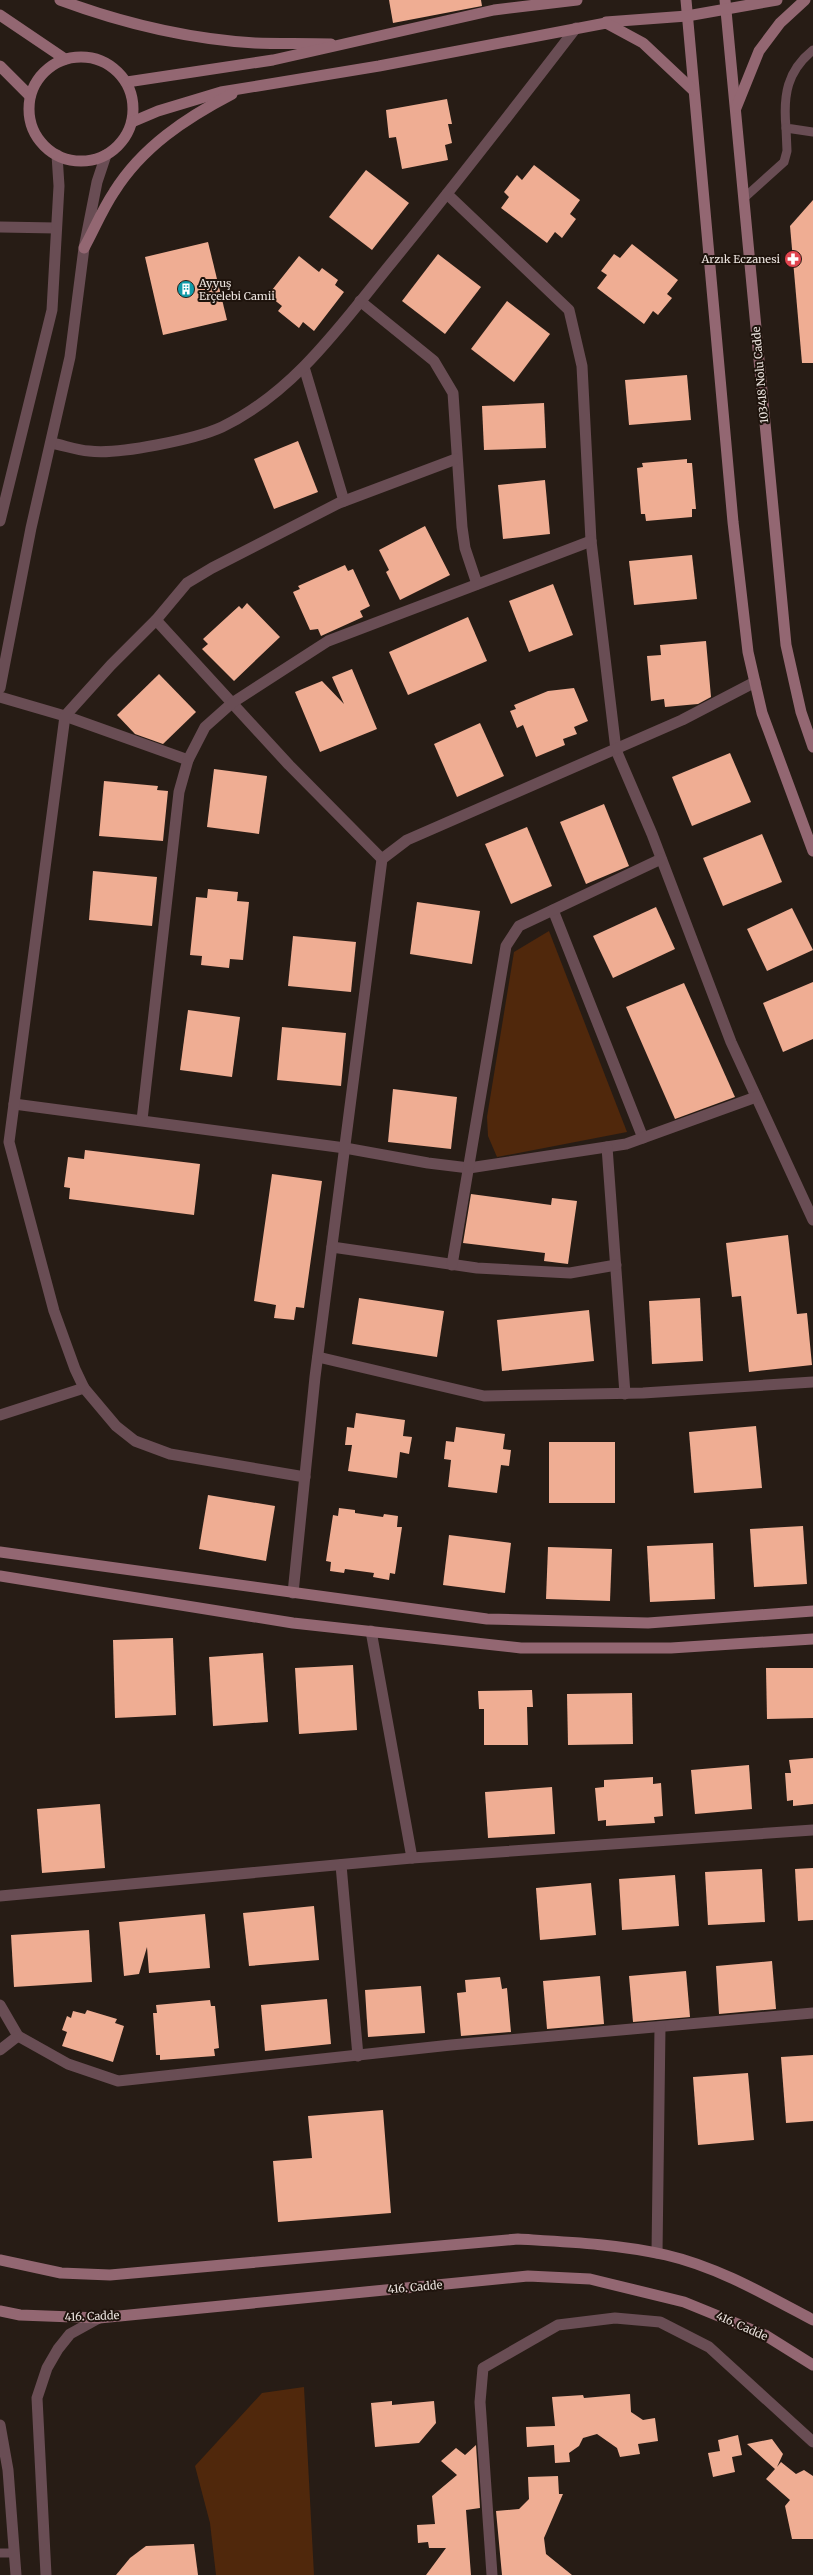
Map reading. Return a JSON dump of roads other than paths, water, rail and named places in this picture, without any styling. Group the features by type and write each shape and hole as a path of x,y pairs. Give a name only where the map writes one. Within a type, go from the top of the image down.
{"main road":[{"path":"60,0 101,15 182,33 254,43 352,44"},
{"path":"127,82 273,60 352,44 494,10 577,0"},
{"path":"686,0 734,529 748,652 762,713 813,851"},
{"path":"132,122 158,111 245,87 379,66 606,22 687,16 726,5 777,0"},
{"path":"736,110 759,51 780,23 805,0"},
{"name":"103418 Nolu Cadde","path":"726,5 786,645 801,712 813,747"},
{"path":"0,15 65,59"},
{"path":"606,22 643,43 693,90"},
{"path":"82,56 100,59 115,68 127,82 134,101 132,122 126,136 117,147 106,155 84,160 73,160 56,155 43,144 33,130 28,113 30,96 37,80 49,67 65,59 82,56"},
{"path":"0,66 30,96"},
{"path":"84,248 114,191 156,142 196,113 245,87"},
{"path":"0,1552 486,1619 648,1623 813,1611"},
{"path":"0,1576 293,1623 521,1648 671,1648 813,1639"},
{"path":"0,2260 61,2273 110,2275 518,2239 619,2246 657,2254 715,2271 813,2320"},
{"name":"416. Cadde","path":"0,2311 20,2315 99,2318 528,2276 590,2279 684,2302 717,2314 765,2335 813,2365"}],"street":[{"path":"51,443 90,451 145,446 180,439 222,427 276,393 304,368 448,194 576,28"},
{"path":"0,521 52,310 59,186 56,155"},
{"path":"0,688 70,357 84,248 97,182 106,155"},
{"path":"448,194 569,310 582,366 591,541 616,750 661,859 731,1042 813,1220"},
{"path":"0,227 56,228"},
{"path":"360,301 434,361 453,393 456,459 464,541 477,584"},
{"path":"304,368 344,501"},
{"path":"305,1478 170,1454 135,1441 116,1426 84,1388 75,1369 54,1311 4,1144 14,1104 65,716 111,665 156,620 187,584 206,572 344,501 456,459"},
{"path":"142,1120 179,792 188,760 205,727 232,703 328,641 591,541"},
{"path":"156,620 232,703 382,859"},
{"path":"293,1593 318,1357 382,859 407,840 616,750 682,720 755,682"},
{"path":"0,697 65,716 188,760"},
{"path":"452,1265 506,946 519,926 661,859"},
{"path":"553,910 643,1138"},
{"path":"14,1104 345,1148 428,1164 469,1168 607,1148 643,1138 756,1097"},
{"path":"607,1148 625,1394"},
{"path":"332,1247 452,1265 570,1273 616,1266"},
{"path":"318,1357 484,1396 625,1394 813,1382"},
{"path":"0,1415 84,1388"},
{"path":"370,1631 412,1858"},
{"path":"0,1896 412,1858 813,1830"},
{"path":"341,1864 358,2056"},
{"path":"0,2005 18,2036 68,2064 118,2081 358,2056 813,2013"},
{"path":"657,2254 660,2027"},
{"path":"0,2050 18,2036"},
{"path":"46,2575 37,2398 48,2368 58,2349 70,2334 99,2318"},
{"path":"492,2575 480,2402 483,2368 558,2325 615,2318 660,2322 709,2347 813,2442"},
{"path":"0,2425 8,2470 16,2575"}],"lane":[{"path":"744,198 784,162 787,151 783,102 789,83 799,61 813,50"},
{"path":"786,128 813,132"},
{"path":"0,2553 14,2553"}],"place":[{"name":"Arzık Eczanesi","path":"793,259"},
{"name":"Ayyuş Erçelebi Camii","path":"186,289"}]}
